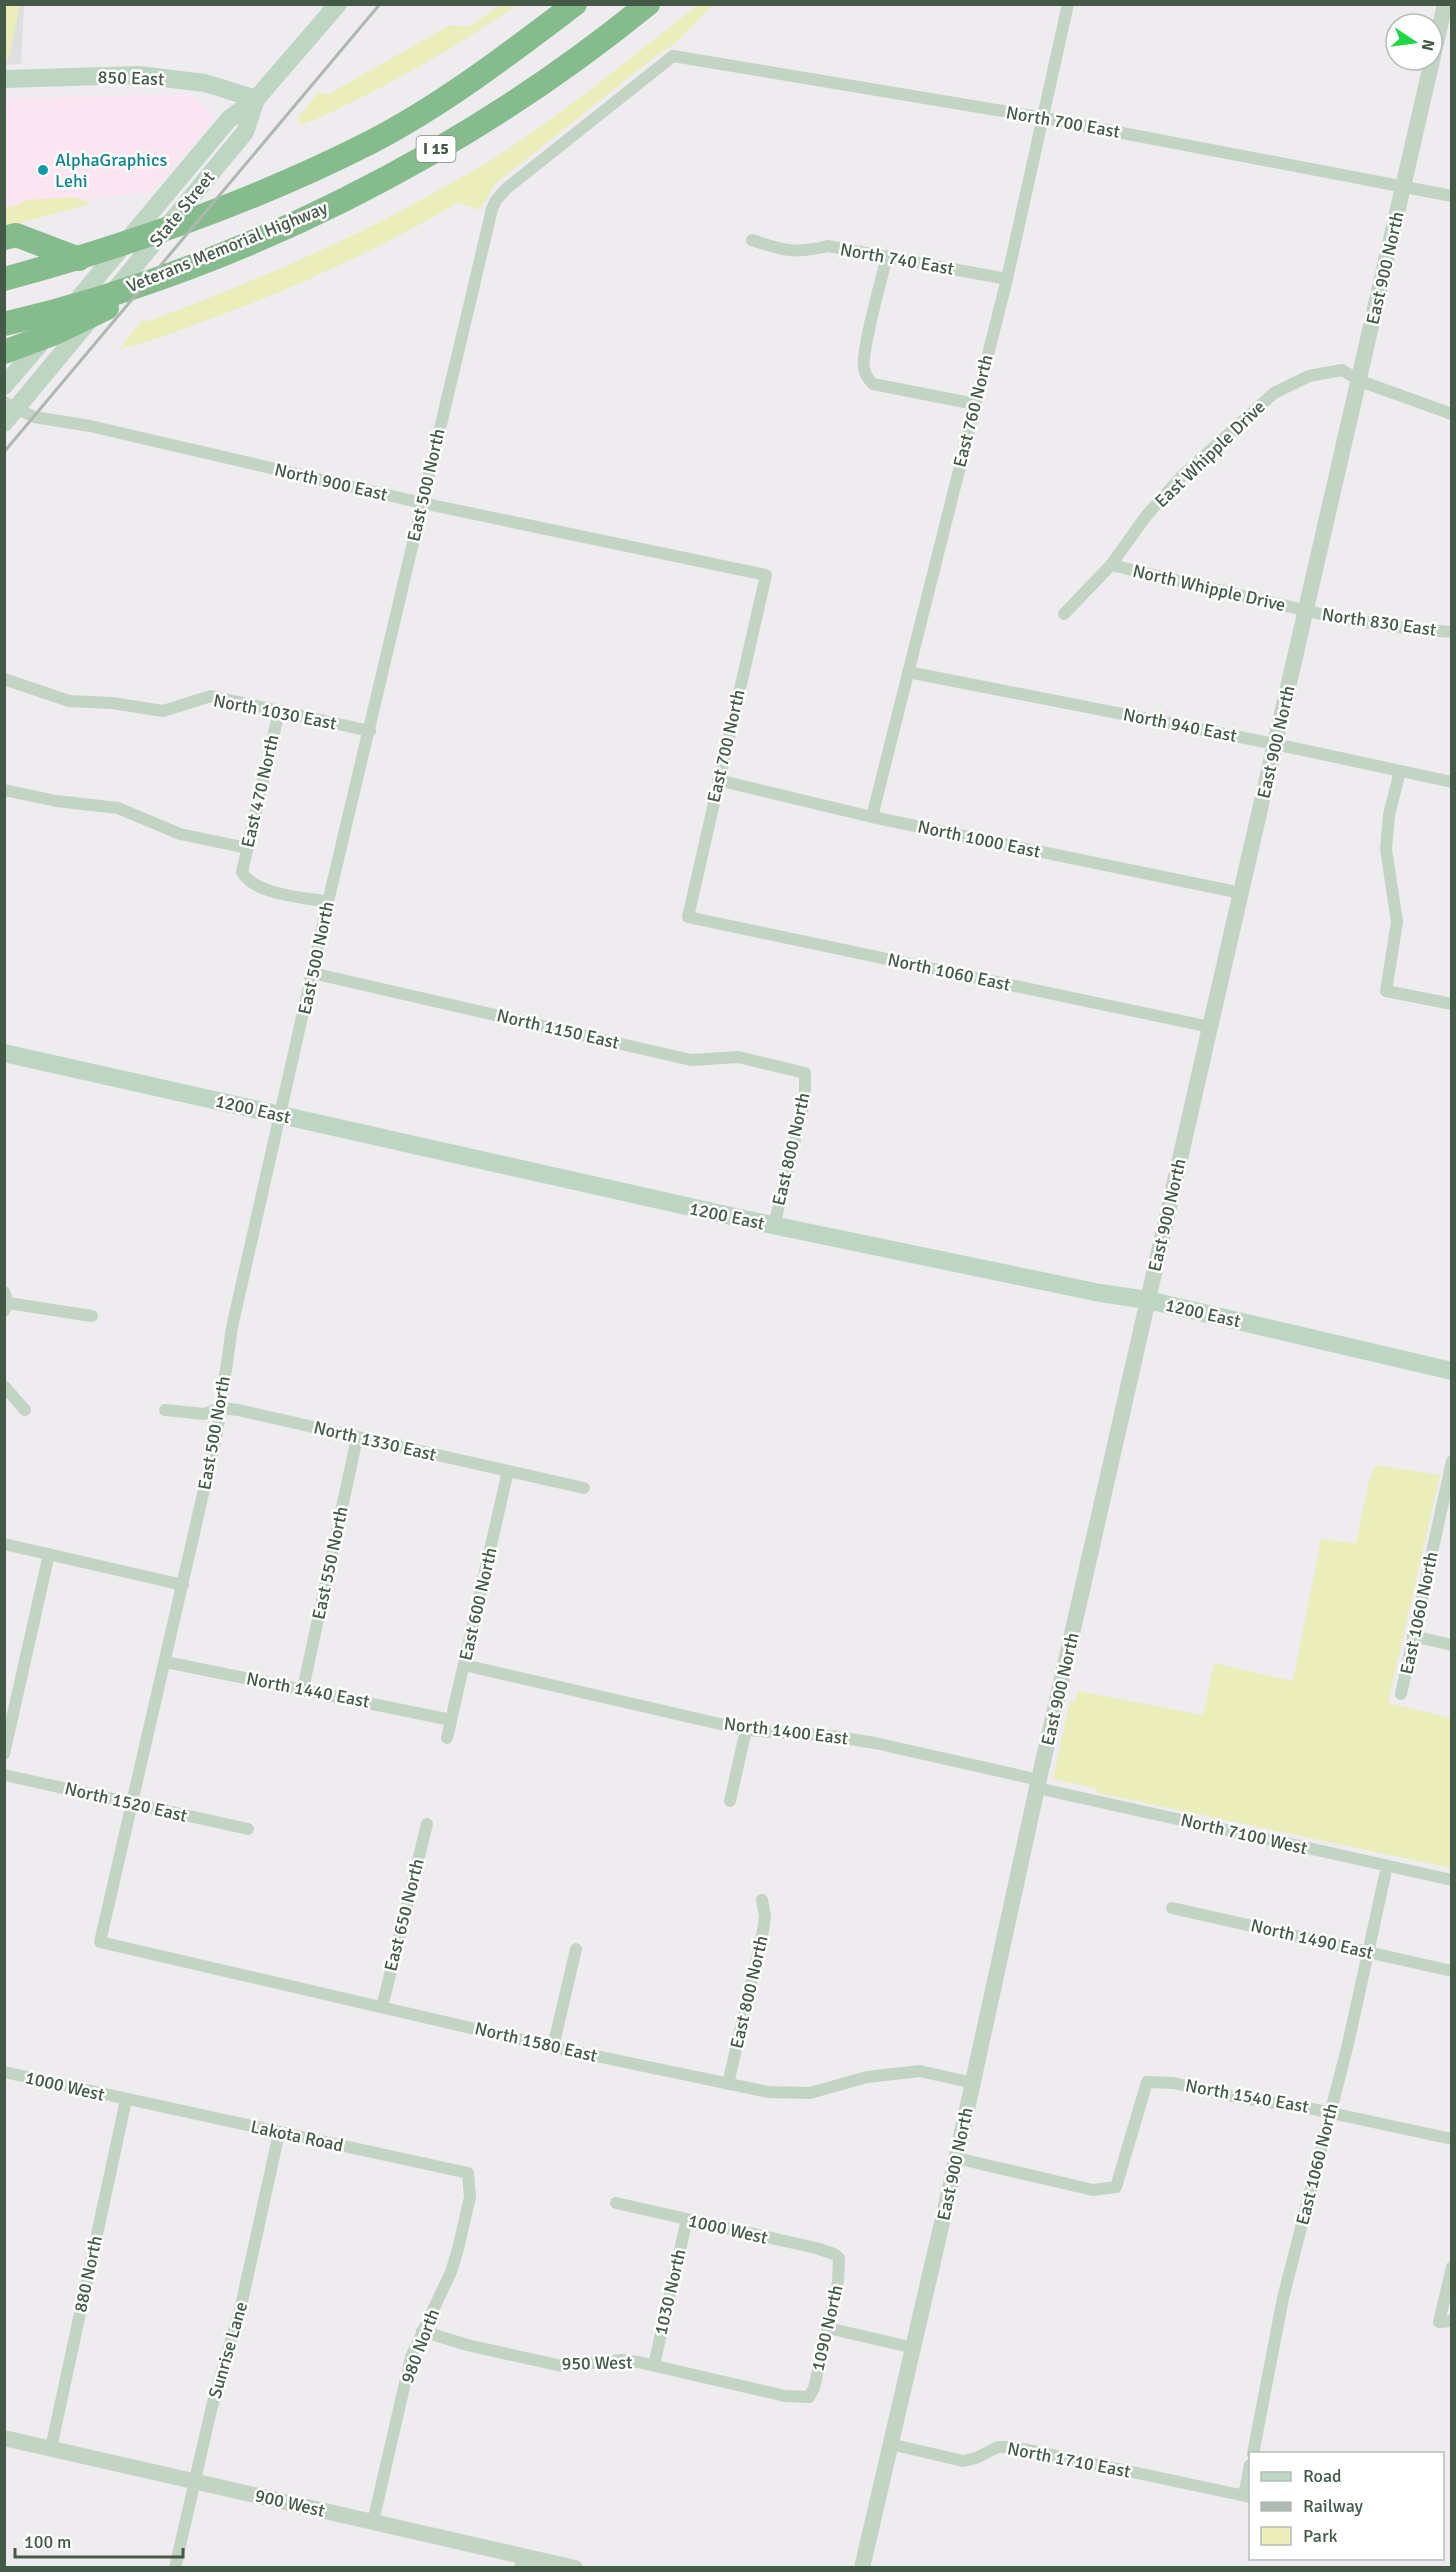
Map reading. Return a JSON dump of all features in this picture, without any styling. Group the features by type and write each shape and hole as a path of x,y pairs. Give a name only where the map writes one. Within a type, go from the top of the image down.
{"highway":[{"name":"I 15","path":"4,279 79,259 201,216 261,192 372,141 437,102 524,43 575,4"},
{"name":"Veterans Memorial Highway","path":"4,324 163,276 277,231 333,204 442,146 559,71 648,4"},
{"path":"4,238 16,236 79,259"},
{"path":"4,352 82,320 163,276"}],"main road":[{"name":"State Street","path":"4,386 229,119 256,99 338,4"},
{"name":"850 East","path":"4,79 138,75 205,83 256,99"},
{"name":"State Street","path":"4,423 11,404 245,132 256,99"},
{"name":"1200 East","path":"4,1053 774,1226 1078,1288 1148,1300 1452,1371"}],"street":[{"name":"East 760 North","path":"872,817 1006,279 1068,4"},
{"name":"East 900 North","path":"862,2568 914,2348 1038,1784 1240,893 1360,381 1445,4"},
{"name":"North 700 East","path":"673,56 1044,118 1452,196"},
{"name":"East 500 North","path":"100,1942 218,1433 232,1327 328,902 496,200 507,188 673,56"},
{"name":"North 740 East","path":"752,240 782,250 803,252 828,246 1006,279"},
{"path":"887,256 863,366 867,378 873,384 975,404"},
{"name":"East Whipple Drive","path":"1064,614 1111,565 1146,516 1181,477 1274,393 1309,376 1342,370 1360,381 1452,414"},
{"name":"North 900 East","path":"11,404 34,417 90,426 422,503 766,575"},
{"name":"North Whipple Drive","path":"1111,565 1306,610"},
{"name":"East 700 North","path":"688,917 766,575"},
{"name":"North 830 East","path":"1306,610 1371,624 1452,632"},
{"name":"North 940 East","path":"908,672 1275,744 1452,782"},
{"name":"North 1030 East","path":"4,679 69,701 112,703 163,711 211,696 370,730"},
{"name":"East 470 North","path":"279,711 242,872 246,880 259,888 328,902"},
{"path":"1400,771 1389,815 1386,849 1397,922 1386,991 1452,1004"},
{"name":"North 1000 East","path":"718,780 872,817 1240,893"},
{"path":"4,790 56,801 118,808 180,834 247,848"},
{"name":"North 1060 East","path":"688,917 1210,1027"},
{"name":"North 1150 East","path":"312,973 691,1060 738,1057 805,1073"},
{"name":"East 800 North","path":"774,1226 805,1099 805,1073"},
{"path":"6,1302 92,1316"},
{"path":"4,1386 25,1410"},
{"name":"North 1330 East","path":"165,1410 204,1414 220,1408 584,1488"},
{"name":"East 550 North","path":"303,1689 357,1438"},
{"name":"East 1060 North","path":"1401,1694 1413,1636 1447,1509 1452,1461"},
{"name":"East 600 North","path":"447,1737 508,1471"},
{"path":"4,1544 183,1585"},
{"path":"4,1754 49,1554"},
{"path":"1413,1636 1452,1645"},
{"name":"North 1440 East","path":"166,1662 451,1720"},
{"name":"North 1400 East","path":"464,1665 746,1730 832,1736 875,1743 1038,1784"},
{"path":"730,1801 746,1730"},
{"name":"North 1520 East","path":"4,1775 248,1829"},
{"name":"North 7100 West","path":"1038,1784 1452,1880"},
{"name":"East 650 North","path":"382,2007 427,1824"},
{"name":"East 1060 North","path":"1253,2452 1283,2298 1348,2044 1366,1952 1385,1875"},
{"name":"East 800 North","path":"728,2084 763,1931 765,1916 762,1900"},
{"name":"North 1490 East","path":"1172,1908 1452,1971"},
{"name":"North 1580 East","path":"100,1942 553,2047 768,2092 810,2093 867,2077 920,2071 973,2083"},
{"path":"553,2047 576,1949"},
{"name":"1000 West","path":"4,2072 126,2100"},
{"name":"North 1540 East","path":"956,2158 1093,2190 1116,2187 1126,2162 1147,2082 1173,2083 1236,2097 1330,2112 1452,2139"},
{"name":"Lakota Road","path":"126,2100 468,2173"},
{"name":"880 North","path":"51,2448 126,2100"},
{"name":"Sunrise Lane","path":"176,2568 212,2406 241,2306 279,2133"},
{"name":"980 North","path":"373,2522 408,2368 422,2331 451,2271 458,2249 470,2197 468,2173"},
{"name":"1000 West","path":"616,2203 816,2248 839,2258"},
{"name":"1030 North","path":"654,2365 687,2219"},
{"name":"1090 North","path":"809,2397 814,2388 838,2282 839,2258"},
{"path":"1446,2321 1452,2267"},
{"path":"828,2328 914,2348"},
{"name":"950 West","path":"422,2331 466,2345 562,2366 621,2360 654,2365 785,2396 809,2397"},
{"name":"900 West","path":"4,2438 373,2522 522,2562 575,2568"},
{"name":"North 1710 East","path":"890,2444 963,2461 976,2458 998,2447 1015,2447 1247,2496"},
{"path":"1247,2496 1249,2480"}],"shaded area":[{"path":"5,5 24,5 21,64 5,65"},
{"path":"191,94 215,117 151,192 5,209 4,98"}],"green space":[{"path":"5,4 20,5 8,61 5,60"},
{"path":"502,4 517,5 412,71 300,126 299,116 319,92 329,94 450,25 468,27"},
{"path":"699,4 713,5 676,43 657,55 495,184 480,210 457,203 372,250 283,290 146,342 119,349 144,318 147,322 335,244 486,164 576,101"},
{"path":"75,197 91,204 5,227 5,207 15,206 26,200"},
{"path":"1376,1465 1440,1475 1388,1703 1451,1718 1451,1868 1099,1793 1094,1788 1053,1779 1070,1701 1075,1702 1078,1691 1203,1715 1214,1663 1293,1681 1321,1539 1356,1543 1370,1477"}],"railway":[{"path":"4,452 380,4"}],"place":[{"name":"AlphaGraphics Lehi","path":"43,170"}]}
